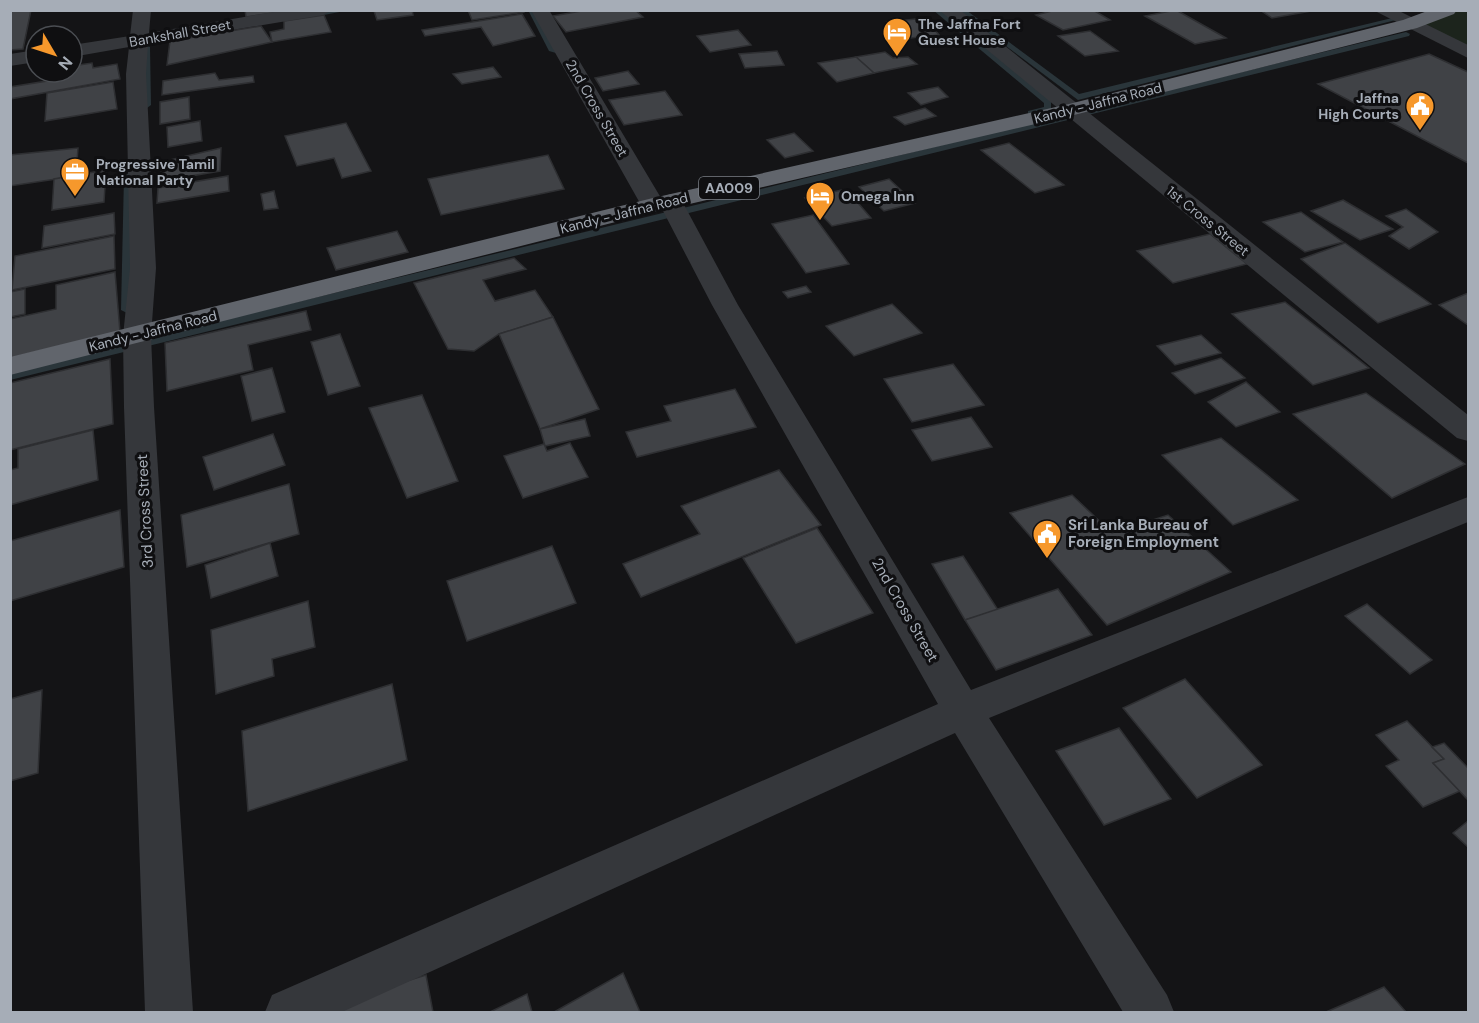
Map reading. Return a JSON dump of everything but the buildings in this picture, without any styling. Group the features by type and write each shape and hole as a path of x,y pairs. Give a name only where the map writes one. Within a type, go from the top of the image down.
{"highway":[{"name":"Kandy - Jaffna Road","path":"10,366 662,203 1071,110 1410,24 1448,10"}],"street":[{"name":"Bankshall Street","path":"84,47 140,26 323,10"},
{"name":"2nd Cross Street","path":"540,10 725,305 963,711 1150,1012"},
{"name":"1st Cross Street","path":"948,10 1468,431"},
{"path":"1382,10 1468,52"},
{"name":"3rd Cross Street","path":"140,26 137,157 143,268 137,336 169,1012"},
{"path":"289,1012 963,711 1468,509"}],"shaded area":[{"path":"1448,11 1468,11 1468,52 1410,24"}],"waterway":[{"path":"308,16 347,10"},
{"path":"531,10 553,51"},
{"path":"936,10 1048,102 1048,109 1031,113"},
{"path":"961,10 1078,97 1392,20"},
{"path":"10,376 1406,34"},
{"path":"146,47 147,105"},
{"path":"127,310 129,176"}],"place":[{"name":"The Jaffna Fort Guest House","path":"897,58"},
{"name":"Jaffna High Courts","path":"1420,132"},
{"name":"Progressive Tamil National Party","path":"75,198"},
{"name":"Omega Inn","path":"820,222"},
{"name":"Sri Lanka Bureau of Foreign Employment","path":"1047,560"}]}
